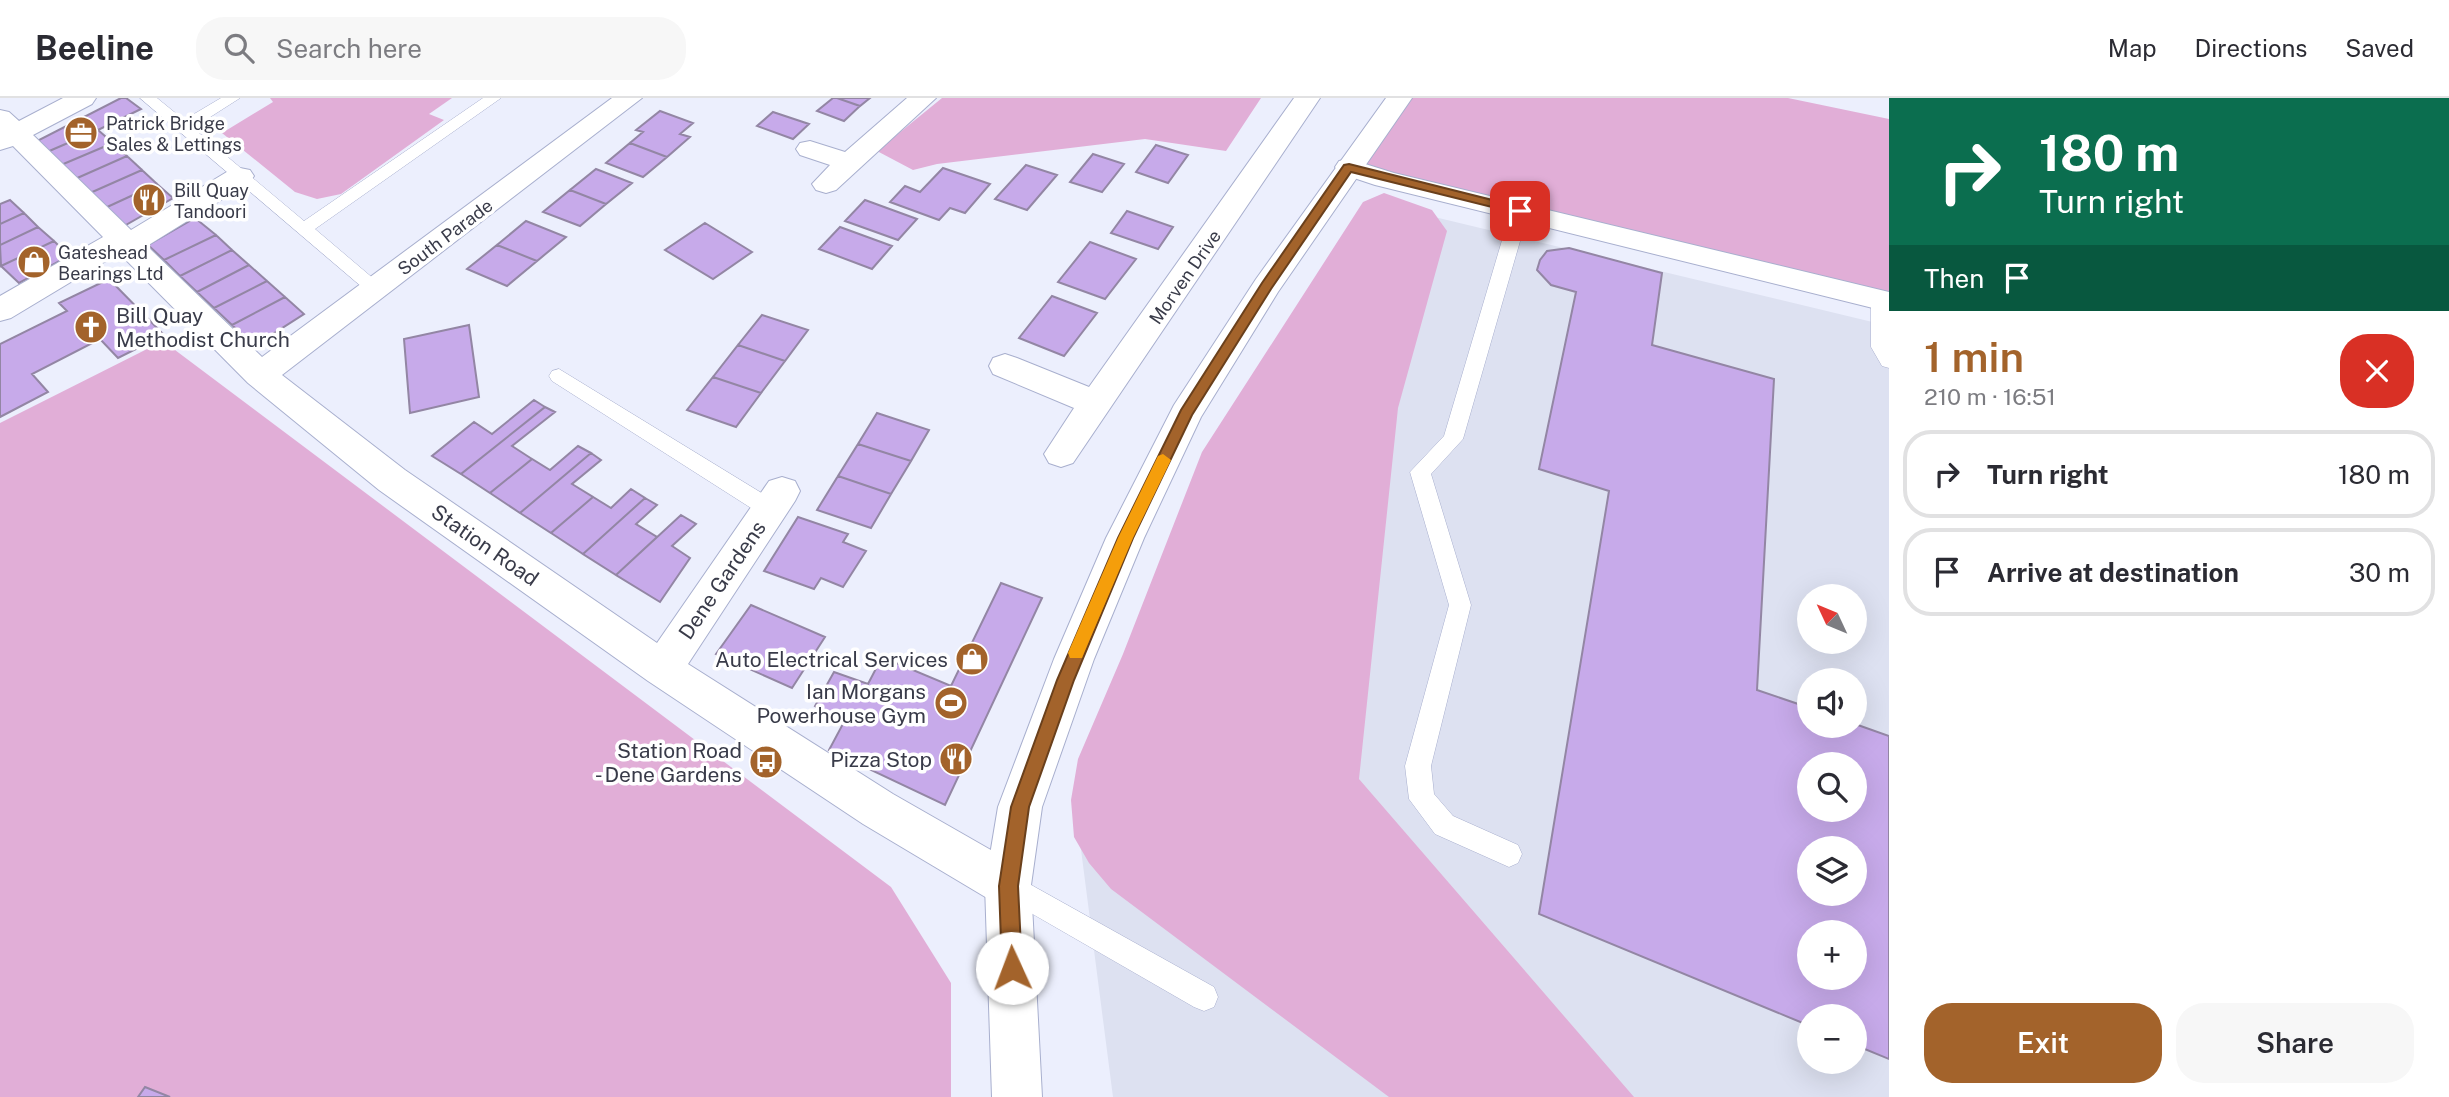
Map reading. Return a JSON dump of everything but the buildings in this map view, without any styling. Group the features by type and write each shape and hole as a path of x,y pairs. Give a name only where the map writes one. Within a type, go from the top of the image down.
{"street":[{"path":"6,131 83,98"},
{"name":"South Parade","path":"260,375 629,98"},
{"path":"826,184 923,98"},
{"name":"Morven Drive","path":"1061,454 1307,98"},
{"path":"1017,1097 1009,886 1020,807 1074,659 1125,538 1186,414 1267,286 1399,98"},
{"name":"Station Road","path":"6,131 126,241 260,375 392,480 663,669 878,809 1009,886"},
{"path":"810,149 850,163"},
{"path":"1349,167 1385,179 1884,301"},
{"path":"0,310 240,176"},
{"path":"1005,366 1097,404"},
{"name":"Dene Gardens","path":"663,669 776,500"}],"lane":[{"path":"148,98 375,289"},
{"path":"184,127 232,98"},
{"path":"304,229 493,98"},
{"path":"1509,854 1444,825 1422,799 1418,766 1460,606 1420,472 1453,439 1520,211"},
{"path":"1884,301 1881,347 1889,361"},
{"path":"559,376 776,500"},
{"path":"1009,886 1205,997"}],"shaded area":[{"path":"270,98 452,98 429,114 444,120 341,194 317,199 295,192 222,133 273,102"},
{"path":"942,98 1261,98 1226,151 1145,139 937,164 913,170 877,151"},
{"path":"1408,98 1788,98 1889,119 1889,292 1360,167"},
{"path":"1384,193 1432,210 1447,231 1398,408 1359,779 1634,1097 1389,1097 1111,889 1089,863 1074,837 1071,800 1078,759 1123,654 1202,452 1363,202"},
{"path":"1393,207 1889,326 1889,1097 1113,1097 1080,842"},
{"path":"163,341 891,887 951,983 951,1097 0,1097 0,423"}],"slow traffic":[{"path":"1076,653 1125,538 1163,460"}],"place":[{"name":"Patrick Bridge Sales & Lettings","path":"81,133"},
{"name":"Bill Quay Tandoori","path":"149,200"},
{"name":"Gateshead Bearings Ltd","path":"34,262"},
{"name":"Bill Quay Methodist Church","path":"91,327"},
{"name":"Auto Electrical Services","path":"972,659"},
{"name":"Ian Morgans Powerhouse Gym","path":"951,703"},
{"name":"Pizza Stop","path":"956,759"},
{"name":"Station Road - Dene Gardens","path":"766,762"}],"route":[{"path":"1012,968 1009,886 1020,807 1034,765 1074,659 1125,538 1186,414 1267,286 1349,167 1385,179 1520,211"}]}
